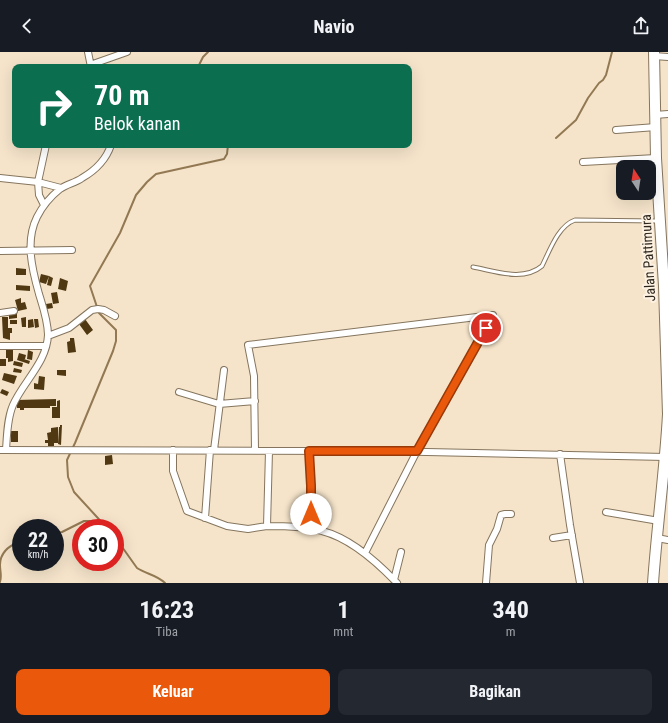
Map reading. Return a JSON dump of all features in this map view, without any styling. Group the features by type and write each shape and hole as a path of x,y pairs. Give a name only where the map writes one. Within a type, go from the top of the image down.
{"main road":[{"name":"Jalan Pattimura","path":"653,583 656,538 665,496 668,414 666,317 656,158 654,54"}],"street":[{"path":"88,52 90,64"},
{"path":"95,64 127,52"},
{"path":"654,54 668,57"},
{"path":"655,115 668,114"},
{"path":"616,130 656,127"},
{"path":"44,205 40,195 38,182 45,148"},
{"path":"110,148 103,162 96,169 82,178 61,188 44,205 32,230 30,249 35,278 45,314 48,336 46,346 31,378 17,396 12,407 3,450 417,451 666,457"},
{"path":"583,162 656,158"},
{"path":"0,178 38,182 61,188"},
{"path":"0,250 72,250"},
{"path":"48,336 69,328 92,310 104,310 115,316"},
{"path":"0,313 14,311"},
{"path":"255,450 254,376 248,345 493,314 417,451 365,553"},
{"path":"0,346 46,346"},
{"path":"205,518 212,450 224,370"},
{"path":"179,392 219,404 255,401"},
{"path":"173,450 173,471 186,510 191,514 227,526 248,529 267,526 311,528 323,531 336,536 365,553 395,582"},
{"path":"267,526 269,451"},
{"path":"309,451 311,528"},
{"path":"560,454 580,583"},
{"path":"606,512 659,521"},
{"path":"486,583 489,543 498,527 501,515 511,514"},
{"path":"553,538 572,535"},
{"path":"656,538 668,540"},
{"path":"395,582 401,552"}],"lane":[{"path":"473,267 514,275 530,273 542,266 563,227 575,220 659,221"}],"building":[{"path":"16,268 26,269 26,275 16,275"},
{"path":"41,274 49,276 46,284 39,282"},
{"path":"49,276 53,278 51,286 47,285"},
{"path":"60,278 68,281 66,291 58,289"},
{"path":"16,285 30,286 30,291 16,290"},
{"path":"57,292 59,303 53,304 51,293"},
{"path":"21,298 21,303 25,302 27,309 18,311 15,300"},
{"path":"52,303 53,308 47,309 46,304"},
{"path":"9,313 17,313 17,318 9,319"},
{"path":"2,317 8,317 8,328 12,328 10,340 3,338"},
{"path":"26,317 26,327 22,327 21,318"},
{"path":"33,319 34,327 28,328 28,320"},
{"path":"34,319 38,319 39,327 35,328"},
{"path":"85,319 93,330 87,335 79,324"},
{"path":"10,320 17,320 17,324 10,324"},
{"path":"70,338 74,338 76,352 68,353 67,342 70,341"},
{"path":"6,349 13,349 13,361 8,362 8,358 6,358"},
{"path":"28,350 33,352 32,360 27,359"},
{"path":"19,353 26,355 24,359 30,361 29,364 17,360"},
{"path":"0,359 6,359 6,366 0,366"},
{"path":"14,361 23,363 22,367 13,365"},
{"path":"14,368 22,370 21,373 13,372"},
{"path":"57,370 66,370 66,376 57,375"},
{"path":"4,373 17,376 14,384 2,380"},
{"path":"39,376 45,377 44,390 34,389 34,383 38,384"},
{"path":"2,389 9,392 7,396 0,393"},
{"path":"56,399 56,406 50,406 50,408 24,408 24,410 20,410 20,408 17,408 16,400"},
{"path":"60,400 60,418 52,418 52,407 57,407 57,401"},
{"path":"60,425 62,425 61,445 58,444"},
{"path":"58,427 58,443 54,443 54,446 48,446 48,443 45,443 45,440 48,440 47,433 51,432 51,428"},
{"path":"11,431 18,431 18,442 11,442"},
{"path":"112,455 113,464 105,465 105,456"}],"waterway":[{"path":"200,64 208,52"},
{"path":"556,138 576,120 588,98 603,80 606,75 612,52"},
{"path":"99,519 74,492 68,477 67,460 116,341 116,330 99,313 90,286 120,233 136,195 147,182 156,174 224,159 227,154 228,148"},
{"path":"64,531 72,527"},
{"path":"0,582 0,560 6,550 12,546"},
{"path":"124,550 137,568 159,578 165,583"}],"route":[{"path":"311,514 309,451 417,451 433,425 486,328"}]}
